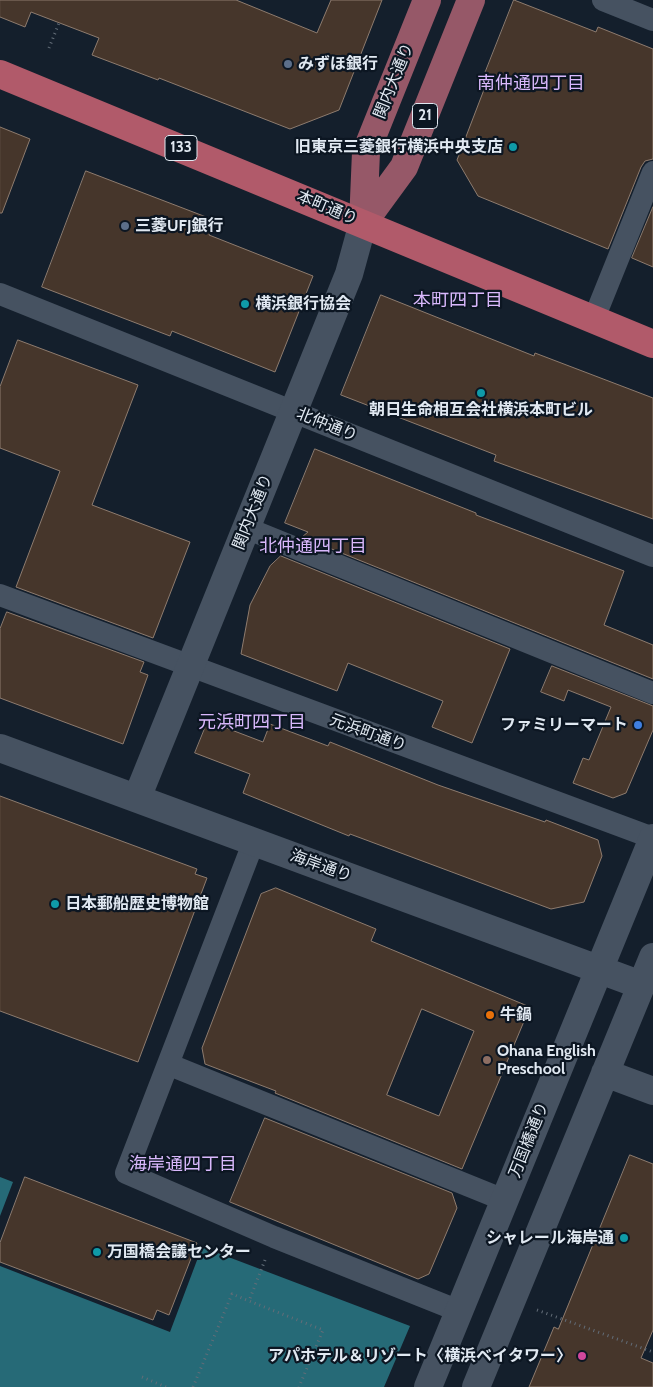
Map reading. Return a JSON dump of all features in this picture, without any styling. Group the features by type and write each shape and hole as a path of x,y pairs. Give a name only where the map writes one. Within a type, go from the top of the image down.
{"highway":[{"name":"本町通り","path":"0,74 363,223 593,321 653,344"}],"main road":[{"name":"関内大通り","path":"363,223 366,152 427,0"},
{"name":"関内大通り","path":"363,223 404,167 471,0"}],"street":[{"path":"603,0 653,20"},
{"path":"593,321 653,172"},
{"name":"関内大通り","path":"137,798 349,274 363,223"},
{"name":"北仲通り","path":"0,294 653,556"},
{"path":"246,528 653,693"},
{"name":"元浜町通り","path":"0,595 653,838"},
{"name":"海岸通り","path":"0,748 641,985"},
{"name":"万国橋通り","path":"428,1387 653,838"},
{"path":"254,842 170,1065 126,1174 274,1237 459,1311"},
{"path":"476,1387 653,957"},
{"path":"170,1065 504,1200"},
{"path":"605,1073 653,1091"}],"path":[{"path":"49,48 59,23"},
{"path":"249,1301 274,1237"},
{"path":"193,1387 232,1294 323,1330 299,1387"},
{"path":"537,1309 653,1352"},
{"path":"142,1377 166,1387"}],"water":[{"path":"0,1177 13,1182 0,1216"},
{"path":"202,1247 410,1326 384,1387 0,1387 0,1266 170,1332"}],"building":[{"path":"0,0 236,0 317,33 331,0 382,0 339,110 290,129 159,78 158,80 92,55 99,38 31,12 25,27 0,17"},
{"path":"514,0 596,32 598,27 653,49 653,159 645,161 641,167 608,249 478,196 457,160 485,87 480,86"},
{"path":"0,127 30,139 2,213 0,213"},
{"path":"86,171 214,220 209,235 313,276 275,372 172,331 170,336 42,287"},
{"path":"653,207 653,267 632,258"},
{"path":"381,295 534,356 535,353 653,398 653,519 494,461 496,455 341,395"},
{"path":"18,340 138,385 92,505 190,542 153,638 16,587 60,471 0,448 0,387"},
{"path":"315,449 476,513 476,515 624,571 604,625 653,645 653,679 302,537 308,532 285,523"},
{"path":"281,556 510,649 472,743 432,727 443,701 348,663 337,691 241,654 250,605 270,566"},
{"path":"7,612 144,662 140,672 148,675 123,744 0,698 0,629"},
{"path":"552,666 653,706 653,730 626,793 613,798 573,783 583,758 589,760 611,707 568,690 564,701 541,692"},
{"path":"208,721 263,742 270,724 328,746 330,742 438,785 545,822 546,820 598,840 602,856 584,902 551,909 350,834 349,836 243,793 250,774 195,753"},
{"path":"0,796 197,869 195,874 207,878 138,1062 0,1011"},
{"path":"276,888 376,929 371,941 530,1007 462,1169 275,1093 276,1091 205,1064 202,1048 261,894","holes":["422,1009 474,1031 439,1116 387,1095"]},
{"path":"265,1118 452,1193 457,1208 429,1274 418,1279 230,1202"},
{"name":"シャレール海岸通","path":"630,1155 653,1164 653,1330 641,1358 653,1363 653,1387 529,1387 554,1327 558,1329"},
{"name":"万国橋会議センター","path":"25,1177 197,1243 169,1315 157,1310 153,1320 0,1262 0,1243"}],"place":[{"name":"みずほ銀行","path":"288,64"},
{"name":"旧東京三菱銀行横浜中央支店","path":"513,147"},
{"name":"三菱UFJ銀行","path":"125,226"},
{"name":"横浜銀行協会","path":"245,304"},
{"name":"朝日生命相互会社横浜本町ビル","path":"481,393"},
{"name":"ファミリーマート","path":"638,725"},
{"name":"日本郵船歴史博物館","path":"55,904"},
{"name":"牛鍋","path":"490,1015"},
{"name":"Ohana English Preschool","path":"487,1060"},
{"name":"シャレール海岸通","path":"624,1238"},
{"name":"万国橋会議センター","path":"97,1252"},
{"name":"アパホテル＆リゾート〈横浜ベイタワー〉","path":"582,1356"}],"district":[{"name":"南仲通四丁目","path":"531,84"},
{"name":"本町四丁目","path":"458,301"},
{"name":"北仲通四丁目","path":"313,547"},
{"name":"元浜町四丁目","path":"252,723"},
{"name":"海岸通四丁目","path":"183,1165"}]}
